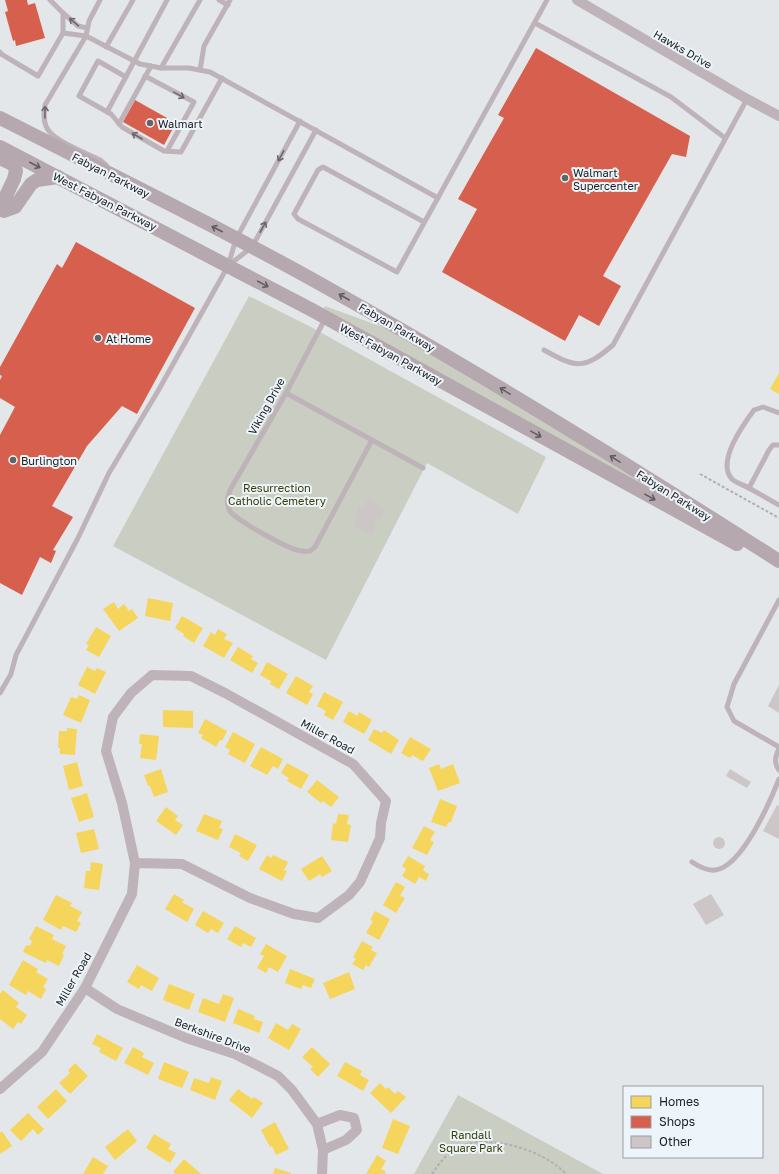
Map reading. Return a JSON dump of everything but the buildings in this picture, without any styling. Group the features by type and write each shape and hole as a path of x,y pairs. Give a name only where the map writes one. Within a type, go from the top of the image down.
{"main road":[{"name":"Fabyan Parkway","path":"0,118 252,247 339,294 476,373 779,561"},
{"name":"West Fabyan Parkway","path":"0,147 325,318 707,529 779,565"},
{"path":"0,158 14,165 16,171 2,205 16,207 31,184 38,180 58,177"}],"street":[{"name":"Hawks Drive","path":"577,0 779,116"},
{"name":"Miller Road","path":"0,1089 42,1052 85,988 132,894 135,863 122,803 106,750 113,718 131,693 152,675 191,676 225,692 353,764 386,801 380,838 360,882 349,895 318,918 294,914 250,898 182,864 135,863"},
{"name":"Berkshire Drive","path":"85,988 117,1009 186,1038 235,1054 278,1076 292,1090 317,1124 323,1150 322,1174"},
{"path":"317,1124 340,1115 354,1118 357,1130 346,1140 323,1150"}],"lane":[{"path":"50,0 78,26 87,28"},
{"path":"100,0 88,21 86,36 45,105 46,127 51,135 100,160 121,180"},
{"path":"106,47 133,0"},
{"path":"109,113 126,77 167,0"},
{"path":"161,68 200,0"},
{"path":"200,70 204,46 229,2 219,0"},
{"path":"424,222 322,167 318,170 294,214 298,219 397,272 547,0"},
{"path":"0,52 38,76 63,33 63,13"},
{"path":"535,23 671,97 725,138"},
{"path":"63,33 86,36 135,62 150,66 161,68 189,68 210,72 438,198"},
{"path":"126,77 98,61 79,96 109,113 122,127 167,151 181,152 222,78"},
{"path":"119,124 150,66"},
{"path":"145,76 194,102 167,151"},
{"path":"544,350 564,361 579,365 597,359 613,345 747,99"},
{"path":"0,693 11,674 16,655 78,538 109,473 158,391 228,266 236,239 300,121"},
{"path":"228,266 252,247 316,130"},
{"name":"Viking Drive","path":"325,318 286,393 230,490 227,497 227,505 234,516 245,523 296,550 310,551 314,547 372,440"},
{"path":"286,393 423,468"},
{"path":"779,413 763,408 754,410 727,457 726,468 733,479 779,505"},
{"path":"749,488 773,445 779,445"},
{"path":"779,600 734,684 727,707 734,721 779,747 775,758 776,766 779,770"},
{"path":"692,862 702,868 715,870 732,861 758,826 779,779"}],"path":[{"path":"700,474 779,518"},
{"path":"432,1174 440,1162 456,1149 482,1142 513,1145 538,1154 566,1174"}],"green space":[{"name":"Resurrection Catholic Cemetery","path":"249,296 309,326 546,457 518,514 427,463 326,660 113,546"},
{"path":"325,306 407,336 702,519 323,310"},
{"name":"Randall Square Park","path":"458,1095 603,1174 414,1174"}],"place":[{"name":"Walmart","path":"150,123"},
{"name":"Walmart Supercenter","path":"565,178"},
{"name":"At Home","path":"98,338"},
{"name":"Burlington","path":"13,460"}]}
